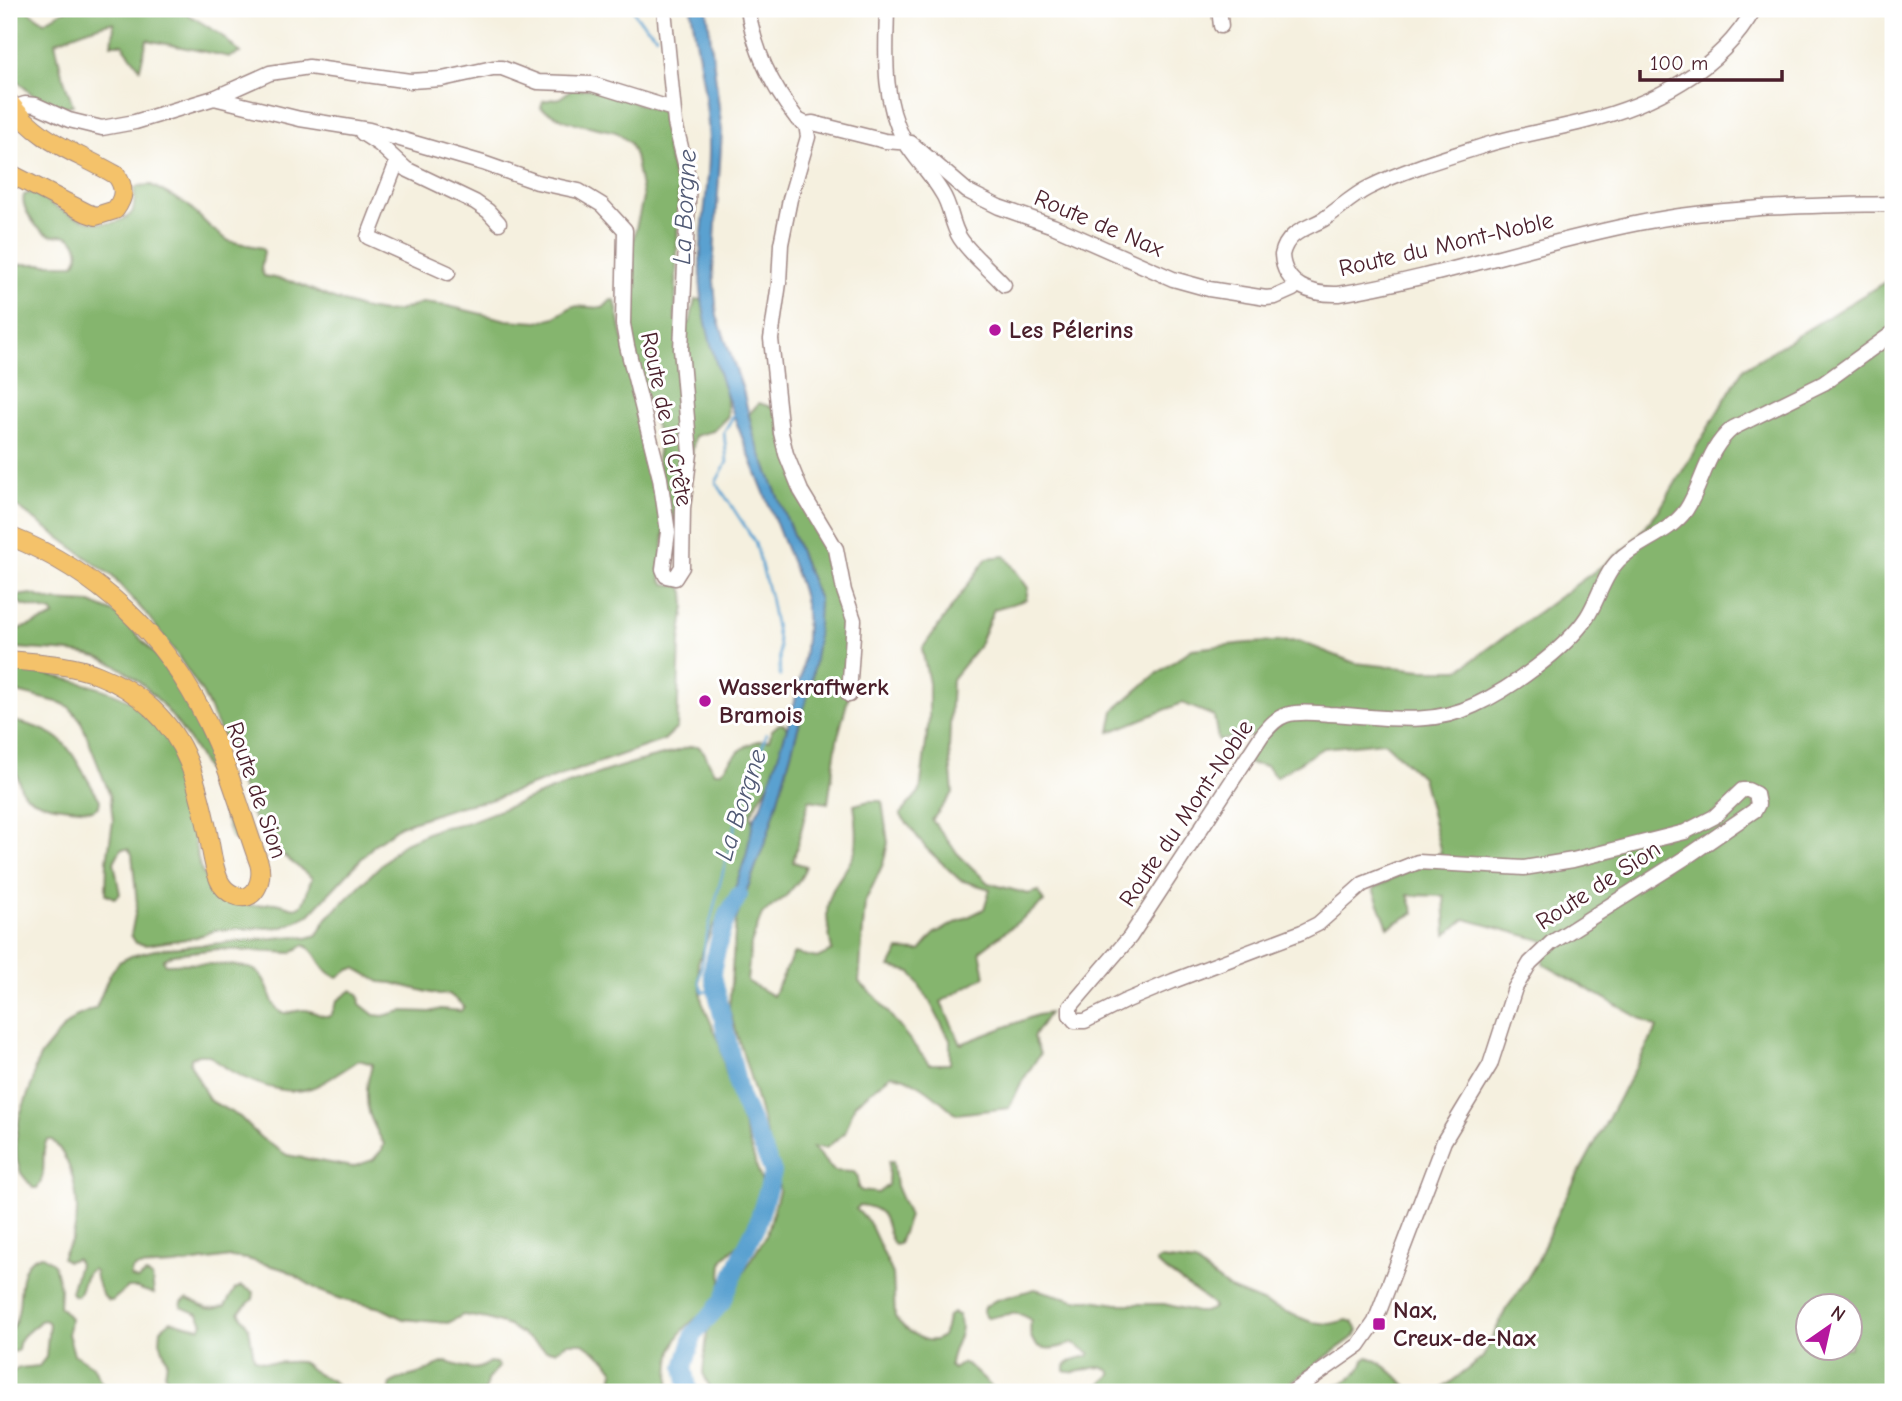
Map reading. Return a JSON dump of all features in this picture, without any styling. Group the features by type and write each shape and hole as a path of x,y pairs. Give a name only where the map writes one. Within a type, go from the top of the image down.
{"main road":[{"path":"9,173 96,216 115,210 124,194 122,183 116,175 43,137 29,126 11,105"},
{"name":"Route de Sion","path":"9,536 49,554 96,584 137,619 176,665 213,734 254,850 261,874 255,891 239,897 222,886 215,869 207,828 188,762 170,729 147,703 116,683 80,669 9,660"}],"street":[{"name":"Route de la Crête","path":"214,98 255,109 387,135 537,182 579,191 602,205 623,226 626,236 623,324 626,346 660,478 668,532 663,569 666,576 672,579 677,577 682,567 683,508 690,453 681,349 682,283 689,180 673,109 664,9"},
{"path":"748,9 766,72 798,120 885,141 905,142"},
{"path":"887,9 886,79 892,108 905,142 945,198 958,236 1004,285"},
{"path":"1219,9 1221,26"},
{"name":"Route du Mont-Noble","path":"1754,9 1732,41 1709,64 1659,94 1600,117 1485,145 1368,188 1291,237 1282,255 1288,276 1306,289 1327,294 1339,293 1669,217 1724,210 1893,204"},
{"path":"11,105 36,105 69,120 102,128 135,122 214,98 270,73 309,67 410,81 442,79 502,68 538,82 592,84 673,109"},
{"path":"806,124 808,137 790,199 781,244 772,340 781,433 786,454 801,491 836,549 844,591 854,620 849,695"},
{"name":"Route de la Crête","path":"357,129 379,144 397,162 428,181 475,202 499,223"},
{"name":"Route de Nax","path":"905,142 914,144 954,181 974,195 1053,226 1160,274 1209,289 1254,297 1271,298 1293,289"},
{"path":"397,162 369,237 448,273"},
{"name":"Route du Mont-Noble","path":"1573,860 1524,868 1418,862 1363,884 1318,924 1302,932 1173,981 1085,1021 1075,1021 1070,1015 1069,1007 1130,937 1262,735 1275,721 1285,715 1298,713 1360,715 1401,721 1423,720 1472,707 1495,695 1575,634 1596,602 1617,561 1676,521 1685,510 1716,445 1724,436 1733,428 1824,383 1893,333"},
{"name":"Route de Sion","path":"1293,1392 1350,1353 1368,1335 1444,1141 1486,1075 1516,988 1530,963 1551,943 1736,824 1755,810 1758,799 1756,794 1742,790 1714,817 1685,832 1573,860"}],"green space":[{"path":"9,9 26,9 44,22 67,9 179,9 220,34 240,53 230,57 147,40 140,68 122,44 111,44 113,23 102,25 55,42 73,105 54,105 30,93 9,72"},
{"path":"573,88 593,89 664,112 675,136 666,147 674,175 682,175 682,182 679,183 675,320 690,323 695,299 702,300 726,391 728,416 713,431 695,436 678,523 667,543 657,460 660,438 643,391 628,323 629,249 643,198 635,156 630,143 616,132 566,121 541,108 543,101 560,98"},
{"path":"151,185 188,205 211,228 229,241 262,248 264,252 261,269 264,276 294,282 361,308 383,312 398,311 422,303 448,306 507,320 538,322 555,317 573,306 603,308 611,300 615,300 664,532 661,579 665,584 681,586 685,606 680,641 677,728 664,740 490,800 456,807 400,826 375,844 309,915 284,927 217,930 193,938 146,945 136,943 131,935 137,904 132,854 128,849 121,849 114,862 120,894 114,898 106,894 107,861 113,821 110,795 80,719 61,703 17,692 9,694 9,668 60,677 100,688 133,702 150,716 176,753 180,778 191,811 199,864 210,885 220,894 247,905 275,903 296,908 303,903 312,878 270,845 249,810 233,760 203,694 147,615 112,576 9,501 9,268 22,264 74,264 78,252 77,244 71,238 65,235 50,235 35,224 27,212 24,195 32,192 76,217 110,223 132,213 135,188"},
{"path":"1893,277 1893,1392 1438,1392 1483,1357 1506,1309 1538,1260 1559,1210 1657,1028 1543,964 1545,941 1465,919 1446,935 1444,896 1408,895 1414,913 1388,927 1373,889 1441,853 1422,777 1384,742 1323,748 1276,777 1266,766 1244,763 1262,735 1218,740 1214,716 1182,703 1110,732 1114,710 1155,675 1192,649 1299,641 1355,663 1422,670 1459,670 1629,546 1660,509 1743,369"},
{"path":"759,403 780,410 781,433 830,537 850,612 849,695 837,740 828,803 809,800 793,862 806,866 801,878 786,896 762,914 751,944 747,981 773,996 794,953 817,958 832,951 828,904 856,849 854,805 882,801 888,843 883,864 865,902 859,982 876,997 929,1064 950,1064 950,1040 911,972 890,967 899,950 920,951 935,933 984,909 990,889 960,880 926,848 900,814 920,791 929,719 929,683 922,649 987,558 1005,556 1028,588 1026,600 994,609 978,647 952,679 949,749 953,793 932,820 958,854 988,883 1028,894 1038,891 1044,902 980,951 985,976 941,1002 961,1044 1037,1015 1049,1013 1033,1037 1040,1054 1009,1108 956,1114 918,1084 891,1075 855,1104 845,1133 826,1148 813,1148 834,1171 854,1172 858,1177 858,1188 862,1191 878,1193 888,1185 889,1161 893,1161 896,1186 909,1216 899,1244 895,1245 891,1239 885,1220 878,1211 860,1205 856,1209 869,1222 893,1274 895,1317 918,1337 932,1340 944,1333 948,1316 953,1313 958,1315 961,1328 950,1367 954,1369 963,1363 967,1364 997,1392 712,1392 703,1373 707,1333 767,1234 779,1191 755,1093 729,1009 736,919 768,834 812,679 819,600 754,437 749,414"},
{"path":"31,594 53,601 91,603 117,614 157,656 188,700 239,840 232,839 215,788 194,748 148,689 110,662 89,655 9,647 9,631 54,616 52,612 23,605 15,599 17,596"},
{"path":"9,720 43,730 63,742 100,800 99,806 93,810 56,806 37,801 23,792 16,770 9,767"},
{"path":"779,724 784,724 788,730 775,772 751,814 755,831 733,900 712,928 698,963 702,1002 719,1041 726,1072 762,1183 759,1201 745,1238 723,1259 717,1302 686,1327 675,1343 670,1360 669,1392 602,1392 612,1383 614,1371 605,1359 583,1343 568,1343 555,1351 546,1350 509,1326 463,1315 448,1323 403,1319 381,1308 344,1300 320,1291 286,1270 247,1259 230,1257 137,1267 132,1270 130,1277 137,1280 146,1274 152,1277 154,1294 137,1288 127,1288 112,1301 107,1300 102,1293 92,1269 86,1275 77,1296 73,1295 71,1292 79,1264 76,1259 67,1261 62,1258 72,1239 77,1214 71,1173 60,1150 52,1140 47,1140 41,1182 37,1188 33,1188 21,1173 16,1140 20,1115 41,1055 75,1017 96,1008 110,974 119,962 159,949 295,936 307,938 317,935 327,918 402,844 439,828 466,823 590,776 690,747 698,746 714,772 721,772 747,745 769,740 772,730","holes":["304,945 332,975 338,977 355,968 380,982 439,995 449,994 464,1006 461,1011 441,1009 374,1015 360,1004 359,995 352,990 337,1001 331,1016 305,1010 284,1013 275,1006 264,980 254,970 225,965 166,964 163,960 173,954 217,949 291,953","209,1055 243,1077 271,1088 299,1091 329,1080 359,1060 372,1064 367,1090 368,1106 384,1144 382,1150 373,1160 352,1167 287,1155 261,1138 240,1117 209,1100 190,1063 191,1058"]},
{"path":"41,1255 54,1264 60,1288 59,1306 70,1318 68,1334 74,1354 93,1366 101,1382 111,1392 9,1392 9,1374 19,1368 39,1366 46,1357 49,1323 45,1320 40,1321 23,1336 18,1350 9,1350 9,1332 18,1312 25,1268 31,1260"},
{"path":"1161,1259 1195,1263 1230,1289 1311,1322 1330,1324 1347,1320 1353,1322 1358,1330 1355,1336 1277,1392 1083,1392 1085,1387 1097,1387 1111,1375 1105,1368 1099,1367 1077,1372 1065,1371 1068,1363 1090,1353 1072,1343 1056,1348 1041,1347 1032,1339 1031,1321 1027,1317 1012,1314 989,1318 983,1311 996,1300 1035,1289 1075,1300 1117,1304 1164,1304 1197,1312 1214,1308 1210,1302 1157,1264"},
{"path":"241,1286 254,1292 253,1299 239,1312 249,1328 254,1358 265,1362 303,1363 334,1382 338,1392 176,1392 165,1375 167,1361 160,1341 161,1329 171,1321 200,1328 203,1323 198,1314 181,1307 182,1302 187,1299 205,1307 218,1308 225,1306 235,1289"},
{"path":"1368,1357 1394,1373 1407,1386 1407,1391 1323,1392 1353,1377"},
{"path":"446,1362 474,1369 489,1362 496,1363 499,1367 487,1380 485,1392 390,1392 390,1384 394,1381"}],"water":[{"path":"691,9 707,9 722,131 713,270 717,316 743,390 754,437 819,600 812,679 768,834 736,919 726,914 746,856 754,818 763,802 793,708 804,659 806,611 795,571 724,387 707,328 700,261 709,133"}],"waterway":[{"path":"633,9 637,17 656,36"},
{"path":"735,413 724,432 727,462 716,482 755,542 770,597 779,645 780,676"},
{"path":"717,991 703,992 699,981 705,943 740,808 754,775 766,734"},
{"name":"La Borgne","path":"689,1392 684,1367 694,1334 723,1301 757,1225 773,1172 740,1096 712,971 721,933 739,895"}],"place":[{"name":"Les Pélerins","path":"995,330"},
{"name":"Wasserkraftwerk Bramois","path":"705,701"},
{"name":"Nax, Creux-de-Nax","path":"1379,1324"}]}
